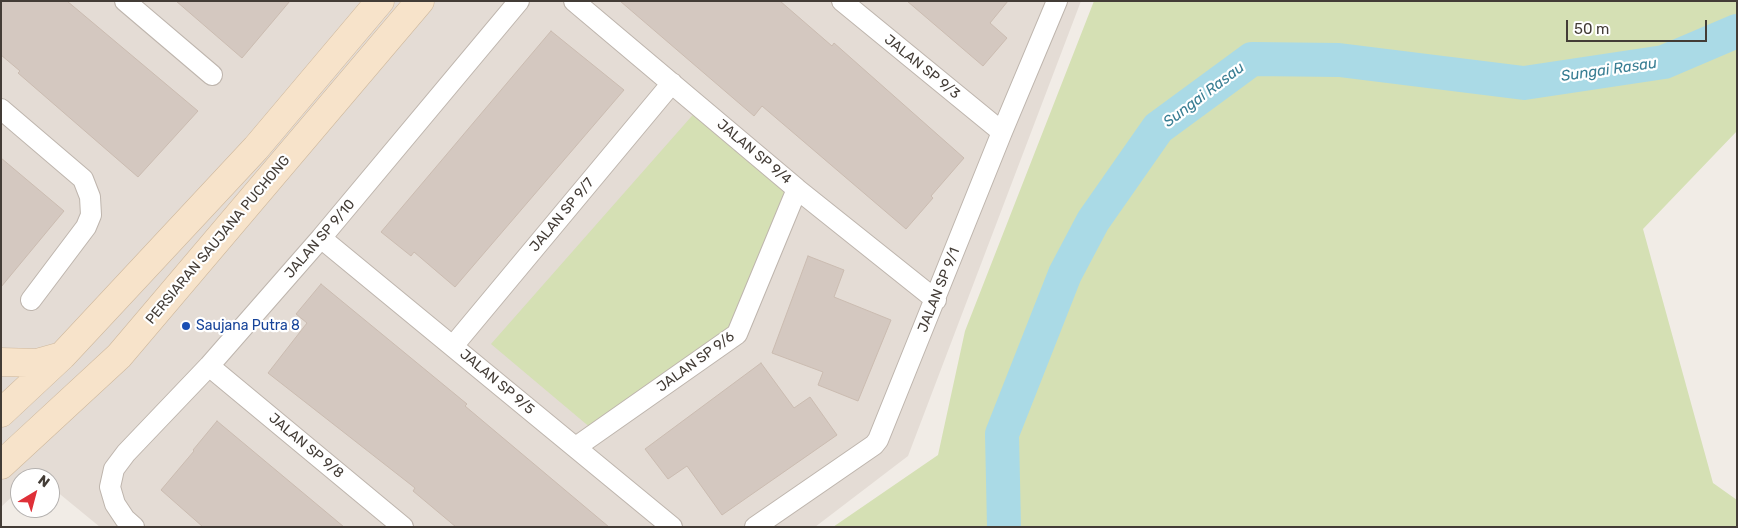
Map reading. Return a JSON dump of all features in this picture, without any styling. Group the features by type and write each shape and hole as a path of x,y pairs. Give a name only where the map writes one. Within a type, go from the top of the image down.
{"street":[{"path":"125,1 212,75"},
{"path":"8,409 62,356 256,148 380,1"},
{"name":"PERSIARAN SAUJANA PUCHONG","path":"1,463 51,421 120,356 420,1"},
{"name":"JALAN SP 9/10","path":"134,527 125,519 115,504 110,487 114,469 126,453 210,366 321,238 519,1"},
{"name":"JALAN SP 9/4","path":"574,1 797,189 936,300"},
{"name":"JALAN SP 9/3","path":"842,1 1002,132"},
{"name":"JALAN SP 9/1","path":"755,527 877,442 1057,1"},
{"name":"JALAN SP 9/7","path":"453,346 672,84"},
{"path":"1,109 83,179 90,197 91,215 86,227 30,300"},
{"name":"JALAN SP 9/6","path":"576,447 737,334 797,189"},
{"name":"JALAN SP 9/5","path":"321,238 672,527"},
{"path":"1,362 37,363 62,356"},
{"name":"JALAN SP 9/8","path":"210,366 403,527"},
{"path":"8,409 51,421"},
{"path":"1,463 17,434 8,409"}],"shaded area":[{"path":"1,1 1081,1 908,456 815,527 100,527 60,494 60,468 10,468 10,498 1,507"}],"green space":[{"path":"1094,1 1737,1 1737,131 1643,229 1713,483 1737,500 1737,527 833,527 938,455 965,331"},
{"path":"698,109 792,189 737,325 592,429 491,344"}],"building":[{"path":"1,1 67,1 198,111 138,177 18,73 20,71 1,55"},
{"path":"176,1 290,1 242,58"},
{"path":"620,1 780,1 832,46 834,43 964,158 931,196 933,198 906,229 762,106 754,116"},
{"path":"907,1 1008,1 990,23 1007,38 983,66"},
{"path":"551,31 624,90 455,287 414,252 411,256 381,232"},
{"path":"1,158 64,211 1,287"},
{"path":"808,256 844,270 834,297 891,320 858,401 818,385 823,372 772,353"},
{"path":"321,284 467,404 465,406 609,527 456,527 413,491 415,488 268,373 307,323 296,314"},
{"path":"761,363 794,408 810,397 837,435 722,515 687,466 668,479 645,449"},
{"path":"217,421 344,527 203,527 161,490"}],"waterway":[{"name":"Sungai Rasau","path":"1004,527 1002,434 1065,274 1093,221 1158,128 1252,59 1339,60 1524,83 1664,62 1737,31"}],"place":[{"name":"Saujana Putra 8","path":"186,326"}]}
